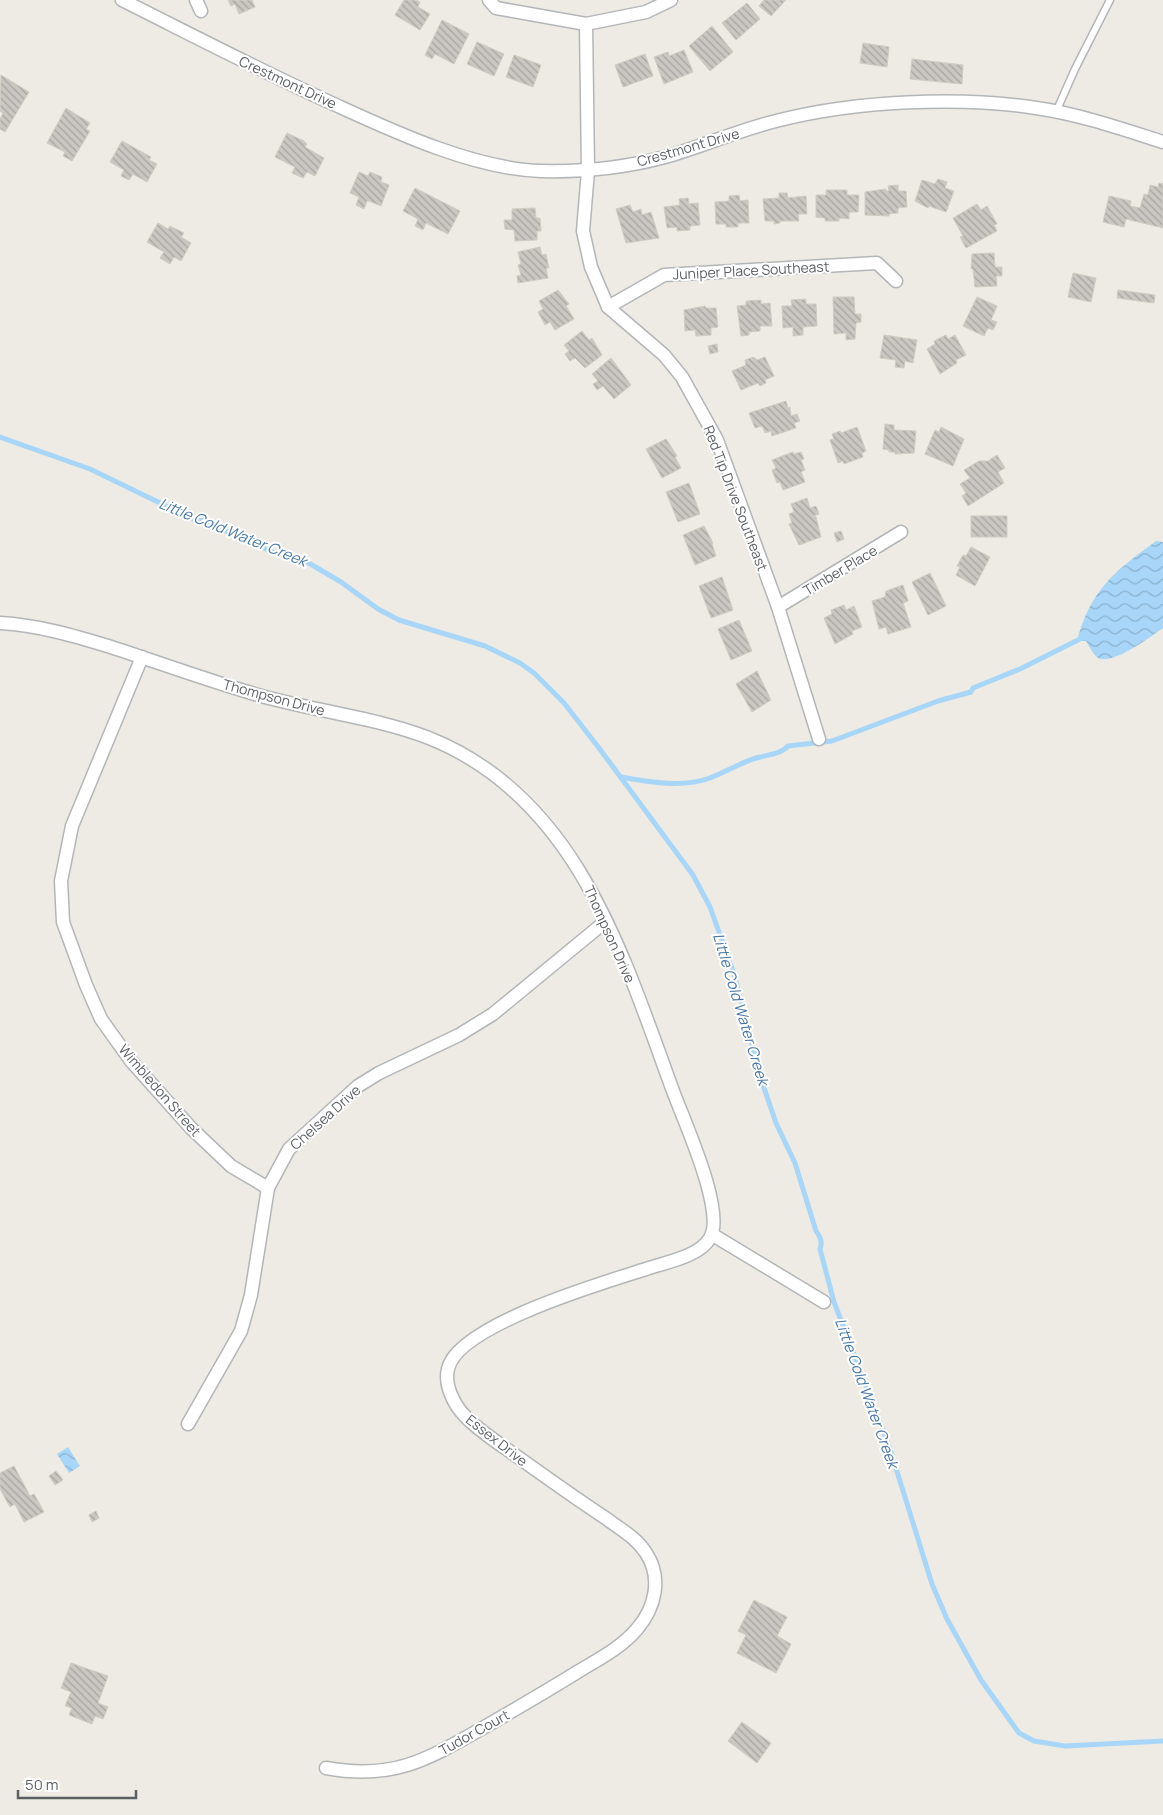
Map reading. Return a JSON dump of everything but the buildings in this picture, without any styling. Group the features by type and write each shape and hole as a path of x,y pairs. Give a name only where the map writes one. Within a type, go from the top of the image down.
{"street":[{"name":"Crestmont Drive","path":"122,0 284,82 416,139 481,161 538,171 606,169 667,156 779,120 877,105 1000,104 1038,108 1100,123 1163,142"},
{"path":"489,0 496,8 586,24 646,12 671,0"},
{"name":"Red Tip Drive Southeast","path":"586,24 588,171 583,231 591,267 608,307 664,355 682,377 717,440 778,607 819,739"},
{"name":"Juniper Place Southeast","path":"608,307 664,275 877,263 896,281"},
{"name":"Timber Place","path":"778,607 901,532"},
{"name":"Thompson Drive","path":"0,623 40,628 74,636 260,696 371,722 428,738 477,762 515,791 551,829 589,885 606,921 647,1021 707,1184 716,1222 713,1235"},
{"name":"Wimbledon Street","path":"142,657 72,826 61,882 63,922 86,985 101,1019 131,1061 192,1128 225,1160 268,1188"},
{"name":"Chelsea Drive","path":"188,1424 228,1355 247,1313 268,1188 289,1149 347,1094 379,1073 459,1035 493,1014 606,921"},
{"path":"713,1235 824,1302"},
{"name":"Essex Drive","path":"610,1652 636,1630 654,1600 654,1570 648,1554 627,1534 485,1434 462,1413 450,1392 447,1370 456,1353 489,1329 527,1311 584,1289 683,1257 706,1245 713,1235"},
{"name":"Tudor Court","path":"326,1768 346,1772 384,1772 414,1764 450,1747 610,1652"}],"lane":[{"path":"1056,112 1074,69 1110,0"}],"water":[{"path":"1156,541 1163,542 1163,628 1142,643 1116,657 1101,659 1094,654 1086,641 1077,641 1089,608 1106,583 1116,573"},
{"path":"68,1447 80,1466 69,1473 57,1454"}],"waterway":[{"name":"Little Cold Water Creek","path":"0,437 90,469 193,519 204,521 275,553 281,553 307,562 341,582 378,609 399,620 485,646 520,663 534,673 564,703 693,875 710,907 734,974 761,1079 776,1123 795,1163 816,1231 821,1239 820,1249 834,1302 890,1449 932,1584 947,1619 981,1680 1019,1733 1034,1741 1065,1746 1163,1741"},
{"path":"621,777 677,783 688,783 710,778 750,760 778,753 788,746 832,741 938,701 971,692 973,688 1020,669 1082,638"}]}
